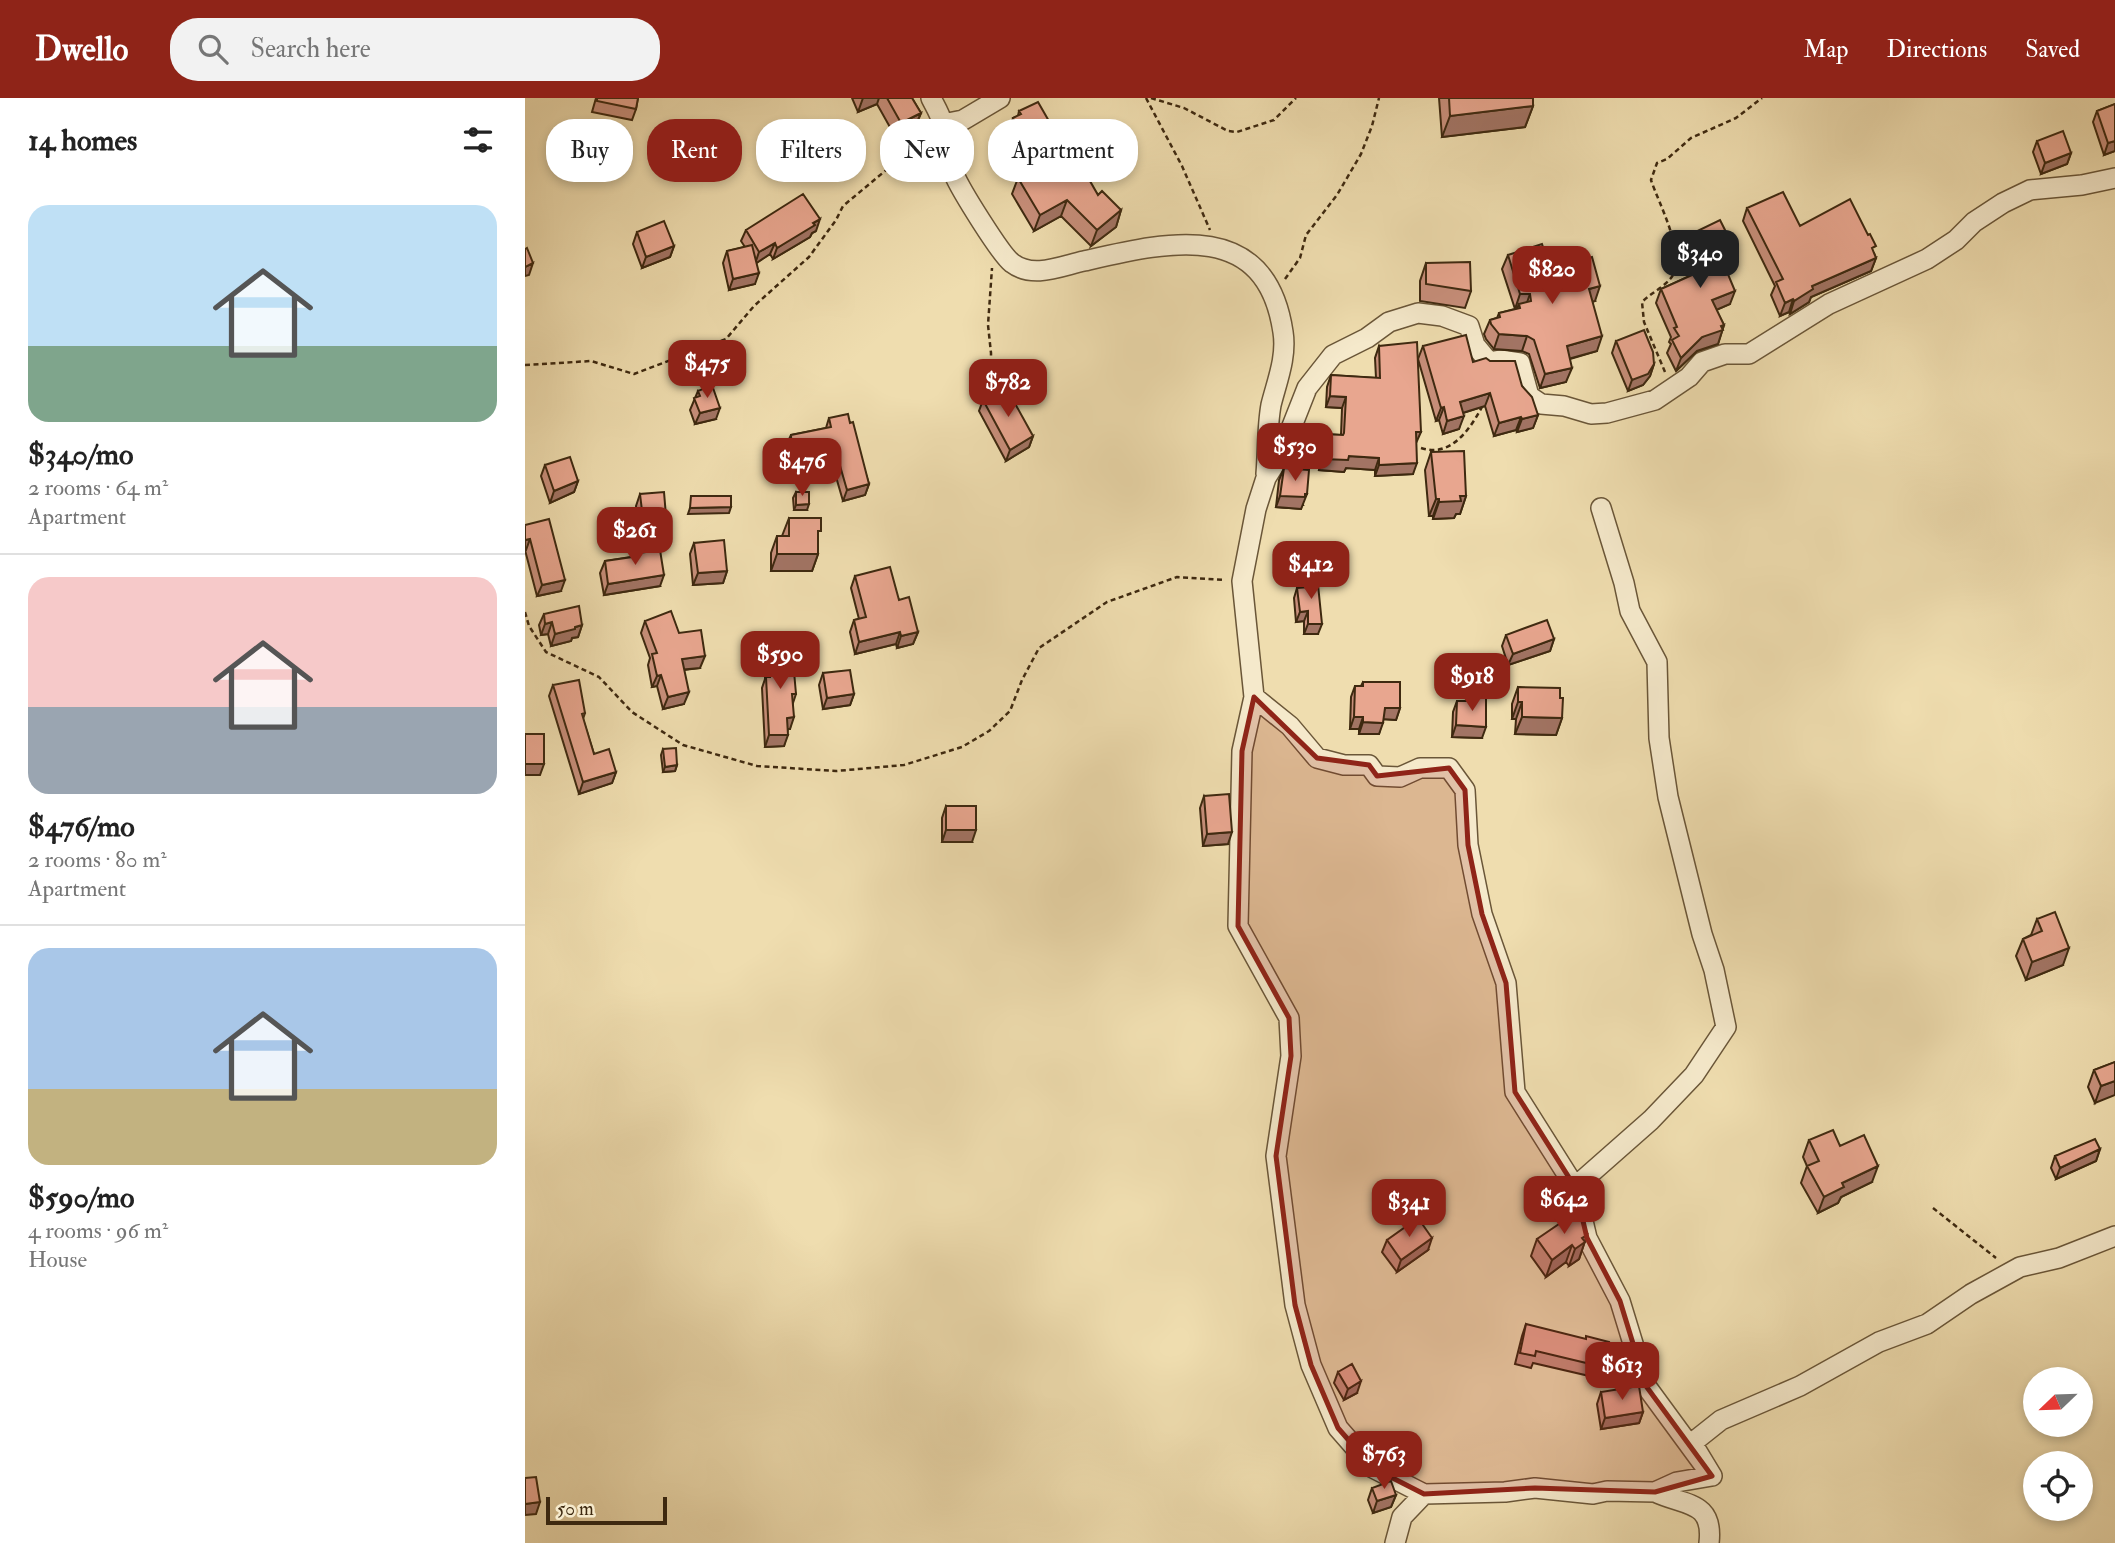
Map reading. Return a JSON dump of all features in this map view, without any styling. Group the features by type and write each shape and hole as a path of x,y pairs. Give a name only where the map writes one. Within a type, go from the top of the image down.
{"street":[{"path":"932,98 941,119"},
{"path":"965,119 1000,98"},
{"path":"1266,478 1281,454 1307,388 1333,355 1367,338 1389,322 1418,313 1442,316 1469,326 1475,345 1489,362 1500,360 1520,363 1529,396 1541,404 1564,406 1591,414 1607,413 1655,400 1689,377 1702,362 1725,354 1749,354 1829,304 1927,259 1956,240 1974,222 2021,194 2030,190 2082,185 2115,178"},
{"path":"958,182 991,236 1012,263 1037,272 1130,250 1168,246 1217,246 1258,269 1276,302 1284,334 1281,372 1271,406 1266,478 1256,509 1241,581 1254,697 1242,751 1238,926 1289,1018 1291,1056 1276,1156 1295,1306 1311,1365 1338,1428 1374,1468 1424,1494 1505,1492 1535,1488 1593,1494 1607,1491 1655,1492 1700,1507 1706,1516 1710,1532 1709,1543"},
{"path":"1576,1188 1651,1121 1693,1074 1726,1027 1714,970 1702,934 1668,797 1659,738 1657,662 1630,611 1601,508"},
{"path":"1254,697 1290,726 1317,758 1344,765 1369,765 1377,776 1400,777 1420,768 1449,768 1465,790 1468,845 1482,914 1506,983 1515,1092 1576,1188 1587,1238 1620,1301 1646,1386 1712,1476"},
{"path":"1712,1476 1692,1443 1721,1420 1800,1386 1879,1342 1927,1324 1971,1294 2013,1271 2059,1258 2115,1236"},
{"path":"1655,1492 1677,1482 1712,1476"},
{"path":"1395,1543 1402,1517 1424,1494"}],"path":[{"path":"1149,98 1184,108 1228,131 1237,132 1273,120 1297,98"},
{"path":"1149,98 1217,246"},
{"path":"1276,302 1281,284 1300,258 1306,235 1337,195 1361,154 1379,98"},
{"path":"1673,387 1642,313 1643,302 1651,292 1670,280 1676,270 1676,254 1669,226 1651,180 1657,163 1667,159 1691,138 1736,118 1762,98"},
{"path":"525,366 591,361 634,374 726,339 754,306 809,257 843,206 880,176"},
{"path":"991,399 988,325 992,269 1002,250"},
{"path":"1421,448 1432,451 1451,446 1464,434 1483,405"},
{"path":"525,612 529,626 546,652 599,677 632,712 683,745 757,766 836,771 922,761 962,747 989,731 1010,711 1039,648 1107,601 1177,577 1241,581"},
{"path":"1933,1208 2013,1271"}],"highlighted area":[{"path":"1254,697 1317,758 1369,765 1377,776 1449,768 1465,790 1468,845 1482,914 1506,983 1515,1092 1575,1187 1587,1238 1620,1301 1646,1386 1712,1476 1655,1492 1535,1488 1424,1494 1373,1468 1338,1428 1311,1365 1295,1305 1276,1156 1291,1056 1289,1018 1238,926 1242,751"}],"building":[{"path":"597,98 638,98 636,109 597,101"},
{"path":"887,98 912,98 921,113 909,119 899,119"},
{"path":"1449,98 1533,98 1533,106 1450,116"},
{"path":"1038,102 1048,119 1014,119 1021,114 1019,111"},
{"path":"2115,104 2115,141 2108,143 2097,111"},
{"path":"2063,131 2071,153 2045,163 2037,141"},
{"path":"1020,182 1091,182 1098,195 1102,191 1121,210 1097,230 1067,200 1040,215"},
{"path":"1783,192 1800,226 1850,199 1876,246 1872,248 1876,258 1812,286 1813,289 1794,301 1793,299 1785,303 1776,282 1783,279 1747,208"},
{"path":"803,194 820,219 813,223 815,225 777,248 775,243 759,252 746,230"},
{"path":"1720,220 1729,238 1726,240 1728,243 1717,248 1735,291 1712,300 1724,325 1721,326 1723,330 1702,337 1681,358 1672,340 1679,336 1674,328 1677,327 1661,289 1701,271 1685,237"},
{"path":"664,221 674,246 646,257 637,232"},
{"path":"1542,244 1550,269 1592,257 1600,286 1589,289 1602,336 1567,346 1572,368 1545,374 1534,340 1527,336 1499,334 1490,320 1500,317 1499,313 1520,308 1519,304 1531,301 1530,294 1520,294 1508,255"},
{"path":"752,245 759,273 733,279 727,251"},
{"path":"527,248 533,263 525,267 525,249"},
{"path":"1470,262 1471,291 1426,284 1426,263"},
{"path":"1644,330 1653,352 1654,364 1648,374 1632,380 1616,341"},
{"path":"1466,335 1473,362 1486,358 1490,361 1515,361 1522,386 1532,397 1538,415 1499,423 1490,393 1460,402 1464,416 1447,421 1423,346"},
{"path":"1417,342 1421,432 1416,432 1417,463 1379,465 1379,458 1349,456 1348,460 1323,459 1324,434 1344,433 1346,397 1330,396 1331,375 1380,378 1379,346"},
{"path":"712,385 720,408 700,413 694,398 700,396 698,391"},
{"path":"1007,389 1033,436 1010,450 983,400"},
{"path":"848,414 850,423 853,422 869,484 847,490 836,452 792,460 791,435 831,427 829,418"},
{"path":"1464,451 1466,496 1460,496 1461,501 1439,502 1439,499 1436,499 1431,452"},
{"path":"570,457 578,481 554,491 545,465"},
{"path":"1284,468 1309,470 1305,497 1280,496"},
{"path":"664,492 666,516 643,519 640,494"},
{"path":"796,492 809,492 809,504 796,505"},
{"path":"691,496 731,496 731,507 690,508"},
{"path":"789,518 821,518 818,554 777,554 777,536 789,536"},
{"path":"549,519 565,580 542,585 530,539 525,540 525,525"},
{"path":"724,540 727,571 698,573 694,543"},
{"path":"660,550 664,575 608,584 605,561"},
{"path":"890,567 899,600 909,597 918,632 901,636 900,632 859,642 854,620 866,617 855,576"},
{"path":"1308,575 1317,575 1322,624 1308,624 1308,611 1300,612 1297,588 1308,587"},
{"path":"579,606 582,625 575,629 555,634 552,622 545,624 544,614"},
{"path":"671,611 679,633 701,630 705,656 682,659 689,692 668,697 661,675 657,676 652,654 657,653 645,621"},
{"path":"1547,620 1554,639 1513,654 1506,635"},
{"path":"792,649 796,694 792,694 794,717 787,718 788,735 769,735 766,677 770,677 769,652"},
{"path":"850,670 854,694 827,698 823,673"},
{"path":"579,680 585,713 582,714 594,754 609,749 616,772 583,782 553,685"},
{"path":"1363,682 1400,682 1400,708 1385,708 1383,723 1363,722 1363,717 1354,717 1355,686 1363,686"},
{"path":"1518,687 1560,688 1560,698 1563,698 1562,718 1522,717"},
{"path":"1467,698 1486,698 1486,727 1456,725 1457,701 1467,701"},
{"path":"525,734 544,734 544,764 525,764"},
{"path":"676,748 677,765 665,767 663,749"},
{"path":"1229,794 1232,832 1207,834 1204,796"},
{"path":"946,806 976,806 976,830 946,830"},
{"path":"2055,912 2069,948 2032,962 2023,939 2042,931 2037,919"},
{"path":"2115,1062 2115,1081 2101,1086 2094,1070"},
{"path":"1833,1130 1840,1146 1864,1135 1878,1166 1842,1183 1844,1187 1824,1197 1807,1166 1819,1161 1809,1140"},
{"path":"2095,1139 2100,1149 2060,1168 2055,1156"},
{"path":"1578,1211 1587,1235 1582,1238 1585,1242 1575,1249 1572,1245 1552,1260 1537,1239"},
{"path":"1418,1218 1432,1238 1401,1260 1387,1240"},
{"path":"1526,1324 1609,1342 1603,1367 1536,1351 1535,1356 1520,1353"},
{"path":"1352,1364 1361,1381 1348,1389 1338,1372"},
{"path":"1639,1386 1643,1412 1605,1418 1601,1392"},
{"path":"536,1477 540,1502 525,1504 525,1478"},
{"path":"1391,1481 1396,1495 1377,1501 1372,1488"}]}
